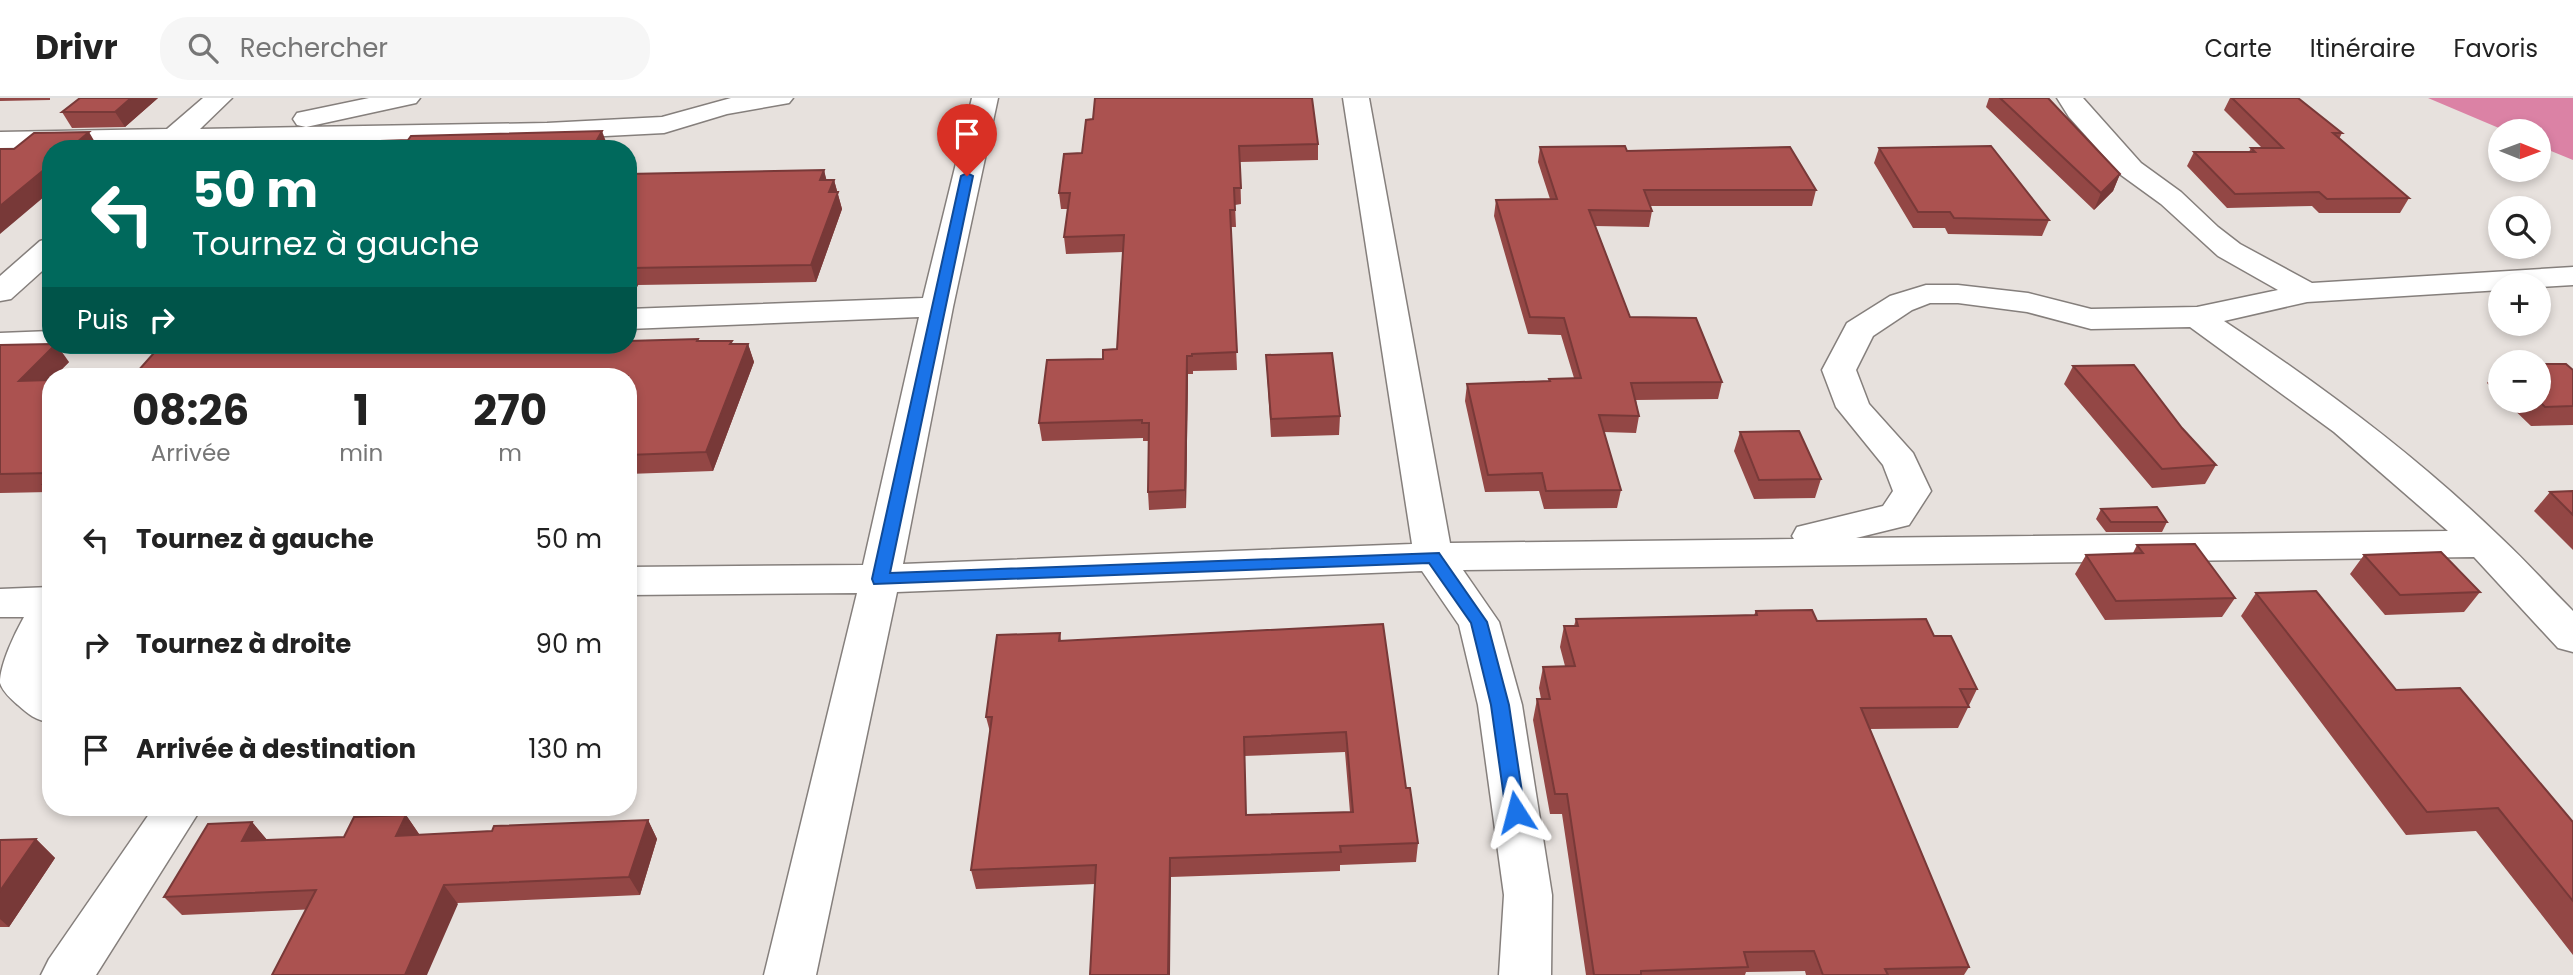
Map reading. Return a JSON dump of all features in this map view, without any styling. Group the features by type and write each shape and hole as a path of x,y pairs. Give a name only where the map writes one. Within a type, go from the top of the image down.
{"street":[{"path":"171,140 219,98"},
{"path":"219,138 310,98"},
{"path":"219,138 407,98"},
{"path":"201,140 547,131 664,125 723,107 780,98"},
{"path":"790,975 985,98"},
{"path":"1356,98 1433,557 1479,622 1500,705 1528,895 1525,975"},
{"path":"2070,98 2078,111 2131,169 2171,198 2207,233 2230,250 2307,293"},
{"path":"0,140 42,141"},
{"path":"2214,314 2230,250"},
{"path":"0,292 42,255"},
{"path":"1741,553 1896,516 1912,491 1900,461 1853,407 1839,370 1859,330 1901,303 1926,294 2028,303 2091,319 2214,314 2307,293 2573,276"},
{"path":"637,319 937,307"},
{"path":"2214,314 2239,344 2396,465 2485,544 2573,638"},
{"path":"0,343 42,341"},
{"path":"637,581 880,579 1433,557 2485,544"},
{"path":"0,603 42,602"},
{"path":"42,620 26,652 21,682 42,701"},
{"path":"67,975 173,816"}],"shaded area":[{"path":"2428,98 2573,98 2573,160 2552,151 2552,119 2488,119 2488,123"}],"building":[{"path":"80,98 131,98 115,112 62,112"},
{"path":"1095,98 1312,98 1318,144 1239,146 1241,188 1234,188 1235,210 1230,210 1237,352 1187,356 1185,490 1148,492 1149,423 1142,423 1142,420 1039,423 1047,360 1103,359 1103,350 1117,349 1124,235 1064,237 1070,193 1059,193 1064,154 1082,153 1086,120 1093,119"},
{"path":"2000,98 2048,98 2120,174 2101,193"},
{"path":"2232,98 2298,98 2342,133 2333,133 2409,198 2327,199 2319,192 2235,194 2194,152 2255,152 2251,148 2283,148"},
{"path":"602,131 597,140 408,140 411,136"},
{"path":"89,132 80,140 42,140 42,171 0,206 0,149 14,149 34,133"},
{"path":"1625,146 1627,151 1790,147 1816,190 1644,190 1652,211 1589,210 1630,317 1696,318 1722,382 1631,383 1639,416 1599,415 1621,490 1546,491 1542,473 1488,475 1467,384 1581,378 1564,318 1530,317 1496,200 1557,199 1540,147"},
{"path":"1991,146 2049,220 1954,218 1950,212 1918,212 1879,148"},
{"path":"824,170 820,180 834,180 829,192 838,192 811,265 637,268 637,174"},
{"path":"698,339 697,341 748,344 706,452 637,455 637,368 141,368 153,354 637,354 637,341"},
{"path":"42,344 42,354 46,354 19,381 42,380 42,473 0,474 0,345"},
{"path":"1332,353 1340,416 1271,419 1266,355"},
{"path":"2551,364 2566,364 2573,370 2573,406 2551,407"},
{"path":"2134,365 2182,428 2216,465 2162,469 2073,366"},
{"path":"1799,431 1821,479 1759,480 1740,432"},
{"path":"2573,491 2573,515 2550,492"},
{"path":"2157,507 2167,522 2111,522 2101,509"},
{"path":"2195,544 2235,598 2116,601 2086,555 2143,553 2137,545"},
{"path":"2441,552 2480,592 2400,595 2364,555"},
{"path":"2316,591 2396,690 2460,688 2573,822 2573,901 2498,808 2427,812 2256,593"},
{"path":"1812,610 1817,621 1926,619 1934,636 1951,636 1977,689 1960,689 1969,707 1861,708 1969,967 1885,969 1888,975 1823,975 1814,951 1744,952 1748,967 1641,971 1641,975 1594,975 1567,794 1555,794 1537,699 1550,699 1543,667 1575,666 1564,626 1578,626 1576,619 1757,615 1756,611"},
{"path":"1383,624 1406,788 1410,788 1418,843 1340,846 1341,852 1170,858 1168,975 1090,975 1096,865 971,870 992,717 986,717 997,635 1060,633 1059,641","holes":["1346,732 1353,812 1246,815 1244,737"]},
{"path":"406,816 396,836 492,831 494,826 648,820 629,877 444,885 405,975 272,975 316,890 164,897 208,824 252,822 242,841 344,837 354,817"},
{"path":"36,839 0,891 0,840"}],"route":[{"path":"967,176 880,579 1433,557 1479,622 1500,705 1516,812"}]}
